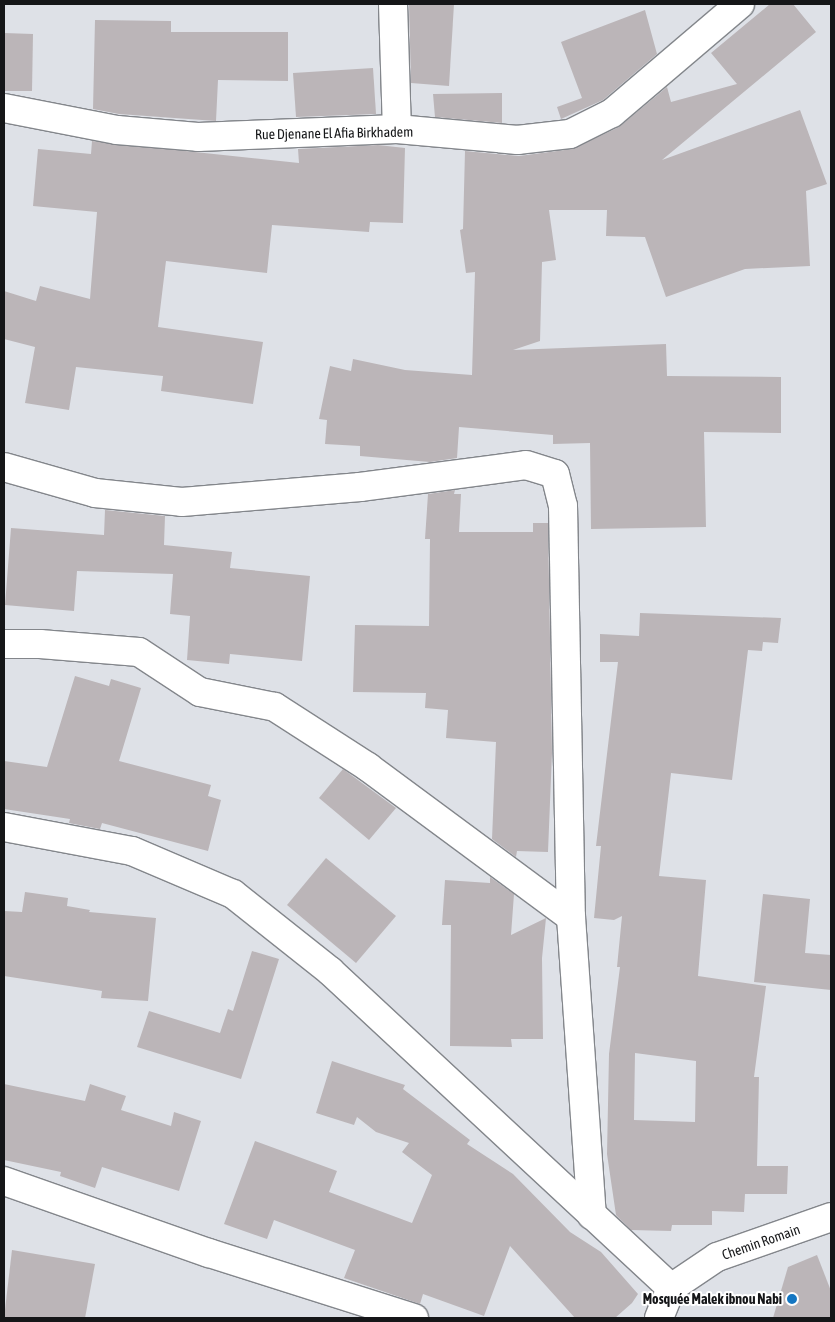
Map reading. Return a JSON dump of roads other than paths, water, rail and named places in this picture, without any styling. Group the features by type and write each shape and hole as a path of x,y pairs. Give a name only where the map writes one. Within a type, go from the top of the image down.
{"street":[{"path":"393,4 397,129"},
{"name":"Rue Djenane El Afia Birkhadem","path":"4,108 117,130 198,137 397,129 516,140 570,134 612,114 740,4"},
{"path":"4,466 95,493 182,502 360,487 526,465 555,474 563,506 571,917 592,1215"},
{"path":"4,644 40,644 139,652 200,692 275,707 368,767 571,917"},
{"path":"4,827 132,851 233,894 330,971 671,1288"},
{"path":"4,1181 209,1253 414,1318"},
{"name":"Chemin Romain","path":"653,1317 671,1288 716,1257 831,1217"}],"place":[{"name":"Mosquée Malek ibnou Nabi","path":"792,1299"}]}
